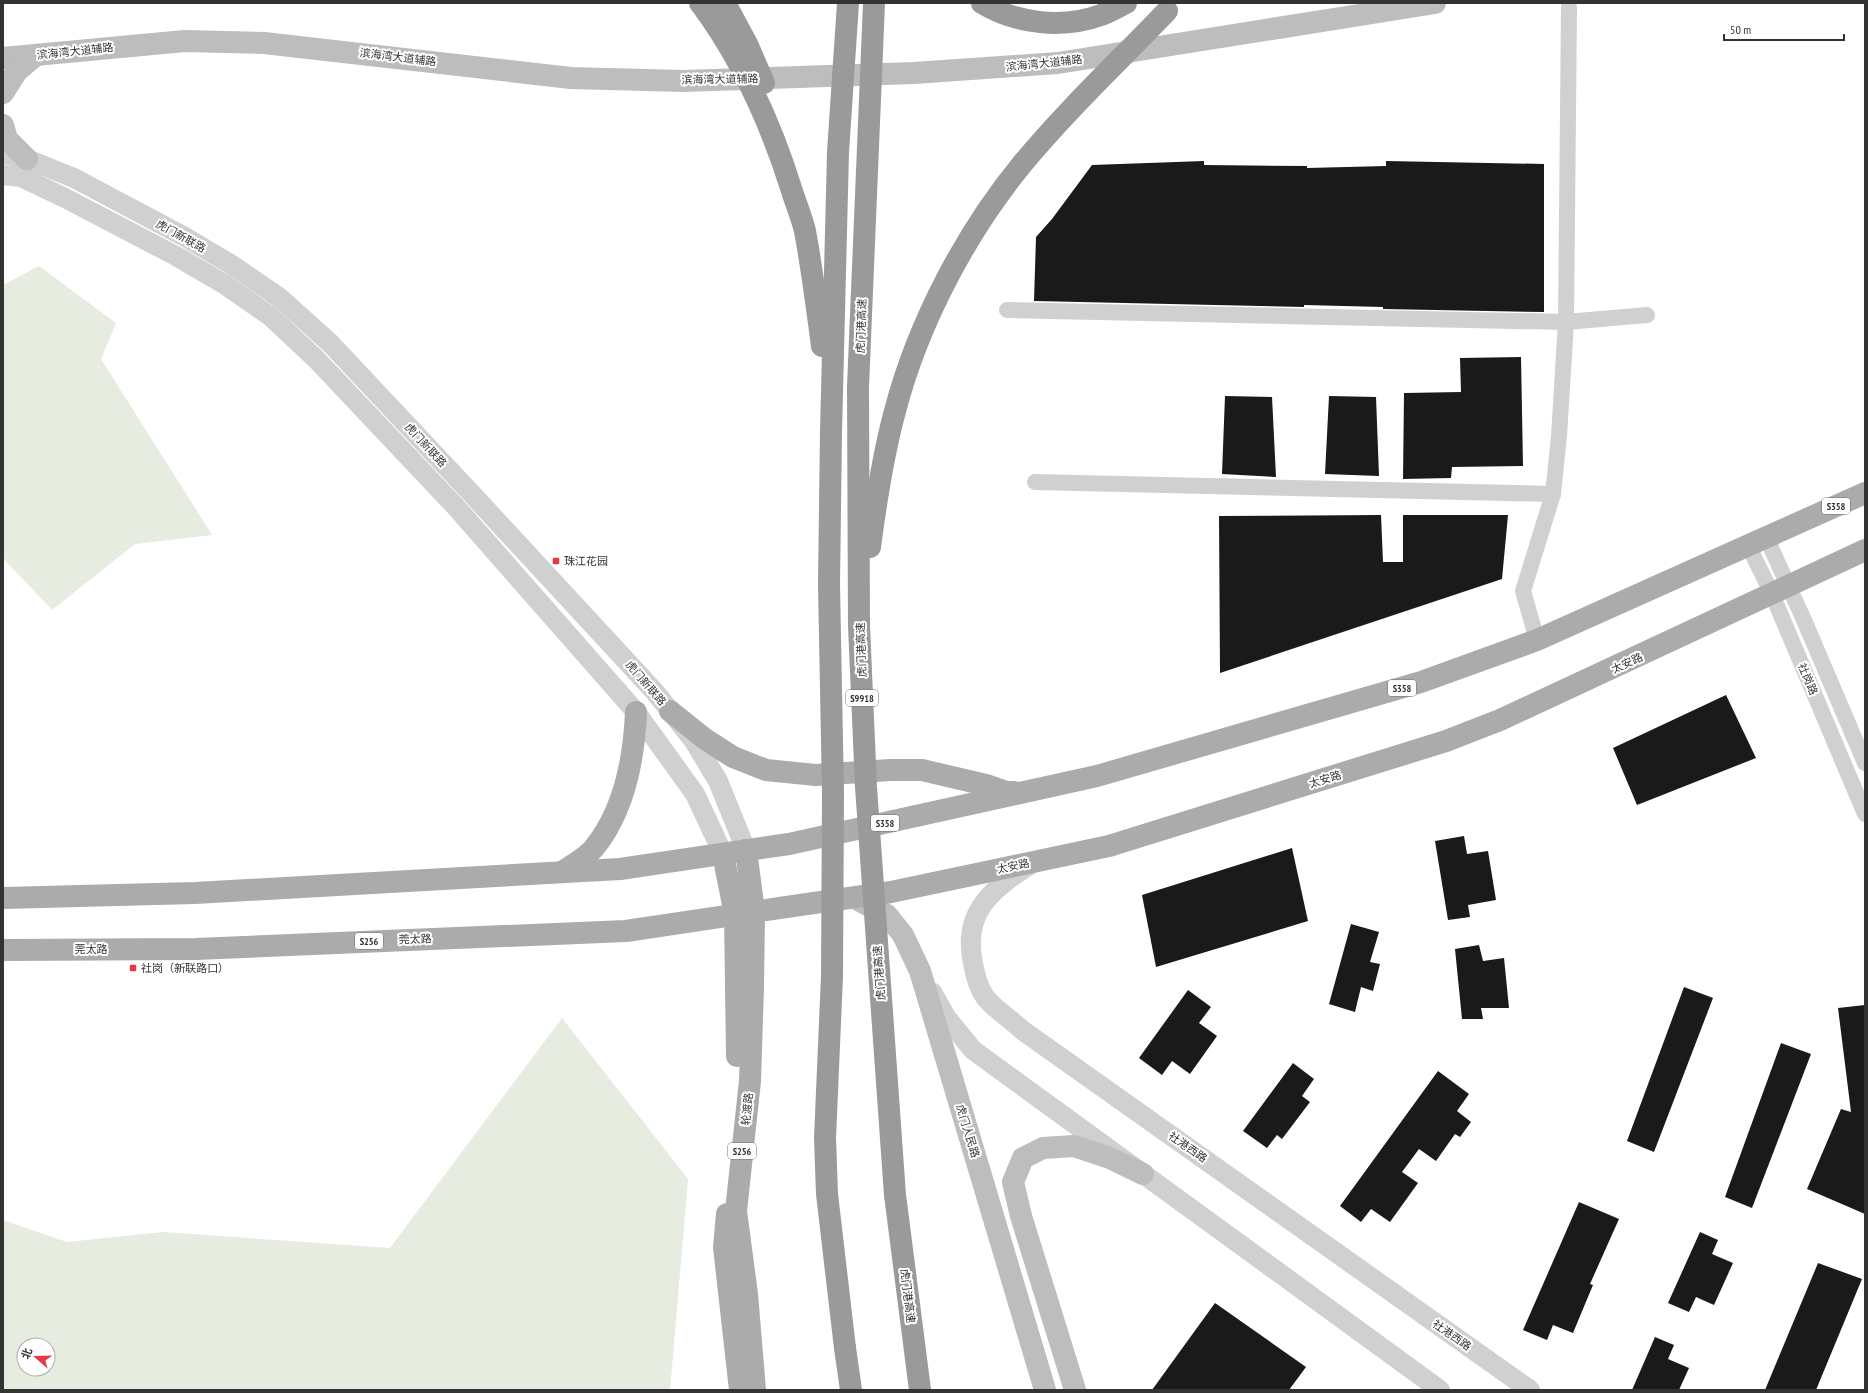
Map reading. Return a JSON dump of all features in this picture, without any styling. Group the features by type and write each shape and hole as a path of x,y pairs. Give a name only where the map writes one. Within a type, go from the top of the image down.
{"highway":[{"path":"700,3 718,28 745,73 767,122 783,164 804,230"},
{"path":"725,3 748,46 775,107 794,170 819,319 831,432"},
{"name":"S9918","path":"848,3 838,152 831,432 829,585 833,793 832,968 825,1164 851,1390"},
{"name":"虎门港高速","path":"874,3 858,387 859,626 866,787 895,1195 920,1390"},
{"path":"982,3 1011,16 1041,22 1071,22 1101,15 1126,3"},
{"path":"859,626 880,478 895,410 917,344 946,280 982,219 1023,163 1070,111 1171,6"}],"main road":[{"name":"滨海湾大道辅路","path":"3,58 185,41 264,43 354,52 571,78 683,81 914,73 1058,63 1435,3"},
{"path":"3,93 17,71 36,55"},
{"path":"3,125 7,139 27,159"},
{"name":"S358","path":"746,850 789,844 1097,776 1421,682 1537,640 1865,493"},
{"name":"太安路","path":"744,913 891,892 1109,846 1446,741 1500,720 1572,688 1865,550"},
{"path":"670,711 705,739 733,757 766,770 816,775 890,770 922,770 986,785 1006,792 1023,792"},
{"path":"562,872 594,850 615,816 631,763 635,743 636,712"},
{"path":"3,898 195,893 620,869 746,850"},
{"name":"轮渡路","path":"740,1390 724,1247 733,1153 746,850"},
{"name":"轮渡路","path":"723,854 744,913 750,1081 736,1211 747,1294 755,1390"},
{"name":"虎门人民路","path":"854,898 887,915 903,935 920,971 1045,1390"},
{"name":"莞太路","path":"3,950 196,949 618,931 744,913"},
{"path":"1075,1390 1021,1216 1013,1182 1023,1158 1043,1148 1074,1146 1110,1158 1143,1174"}],"street":[{"path":"1537,640 1523,591 1553,494 1566,322 1569,7"},
{"name":"虎门新联路","path":"3,154 27,159 74,178 185,237 232,265 280,298 331,344 655,692 694,741 718,781 746,850"},
{"name":"虎门新联路","path":"3,174 21,177 72,201 183,260 224,284 270,316 316,358 455,506 636,712 695,794 723,854"},
{"path":"1007,310 1566,322 1647,315"},
{"path":"1035,482 1553,494"},
{"name":"社岗路","path":"1757,541 1865,763"},
{"name":"社岗路","path":"1780,590 1865,814"},
{"name":"社港西路","path":"1035,861 1009,878 986,898 972,923 970,950 976,978 986,998 1022,1030 1530,1390"},
{"path":"920,971 946,1017 973,1050 1440,1390"}],"shaded area":[{"path":"39,266 116,323 101,359 212,535 135,544 52,610 3,558 3,285"},
{"path":"562,1018 688,1179 670,1390 3,1390 3,1220 67,1242 163,1232 390,1248"}],"building":[{"path":"1204,161 1204,165 1307,166 1307,168 1386,166 1386,161 1544,164 1544,312 1383,309 1383,307 1304,305 1304,307 1034,301 1036,237 1052,219 1092,165"},
{"path":"1521,357 1523,466 1452,467 1451,478 1403,479 1404,393 1461,392 1460,358"},
{"path":"1225,396 1272,397 1276,477 1222,474"},
{"path":"1329,396 1376,397 1379,476 1325,474"},
{"path":"1381,515 1383,562 1403,562 1403,515 1508,515 1502,579 1220,673 1219,516"},
{"path":"1726,695 1756,758 1637,805 1613,748"},
{"path":"1464,836 1467,854 1488,851 1496,900 1468,905 1470,917 1448,920 1435,841"},
{"path":"1292,848 1308,921 1156,967 1142,895"},
{"path":"1351,924 1379,932 1370,962 1380,964 1373,991 1361,987 1355,1012 1329,1004"},
{"path":"1479,945 1483,961 1504,958 1509,1008 1481,1008 1483,1019 1462,1019 1455,949"},
{"path":"1684,987 1713,998 1654,1152 1627,1141"},
{"path":"1188,990 1211,1007 1199,1023 1217,1036 1190,1074 1172,1061 1162,1075 1139,1058"},
{"path":"1865,1005 1865,1214 1807,1189 1841,1109 1851,1112 1838,1008"},
{"path":"1781,1043 1811,1054 1752,1208 1725,1197"},
{"path":"1293,1063 1314,1079 1302,1096 1310,1102 1282,1139 1277,1135 1267,1148 1243,1131"},
{"path":"1438,1071 1469,1094 1457,1111 1471,1122 1460,1137 1455,1134 1436,1161 1419,1149 1402,1172 1418,1183 1390,1222 1371,1209 1361,1222 1340,1206"},
{"path":"1579,1202 1619,1219 1590,1284 1593,1285 1573,1333 1553,1325 1547,1340 1523,1330"},
{"path":"1700,1232 1718,1240 1712,1254 1733,1263 1714,1305 1696,1297 1689,1312 1668,1303"},
{"path":"1818,1263 1862,1279 1816,1390 1765,1390"},
{"path":"1215,1303 1306,1367 1289,1390 1152,1390"},
{"path":"1655,1337 1674,1345 1668,1359 1689,1368 1679,1390 1632,1390"}],"place":[{"name":"珠江花园","path":"556,561"},
{"name":"社岗（新联路口）","path":"133,968"}]}
